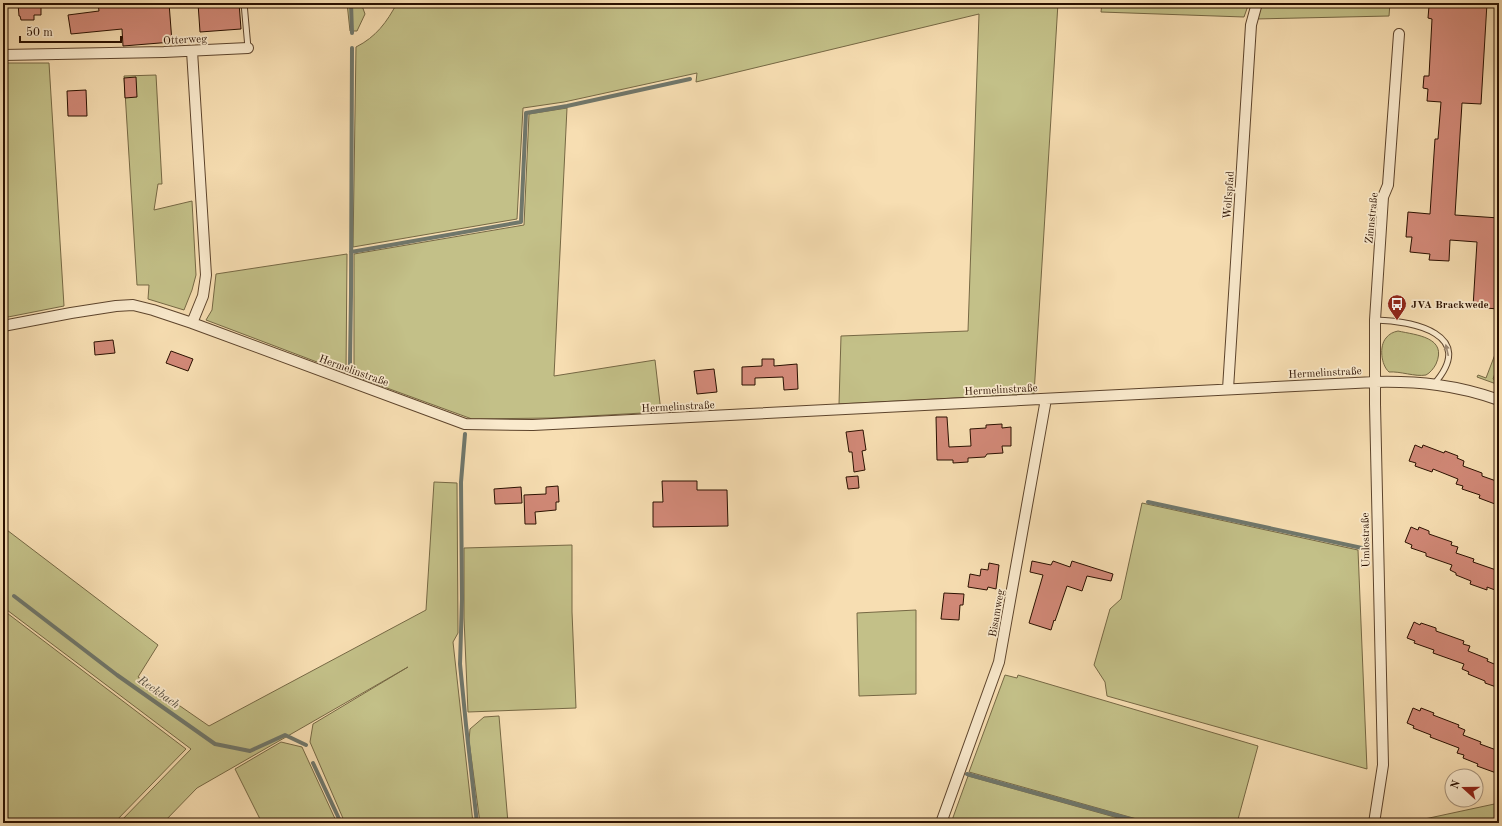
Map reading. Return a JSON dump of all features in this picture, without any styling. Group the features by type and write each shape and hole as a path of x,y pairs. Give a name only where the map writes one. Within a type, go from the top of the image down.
{"street":[{"name":"Wolfspfad","path":"1228,389 1251,25 1258,3"},
{"name":"Zinnstraße","path":"1375,382 1375,320 1383,197 1388,185 1399,34"},
{"name":"Otterweg","path":"3,55 192,51 248,48"},
{"path":"192,51 206,275 203,296 192,323"},
{"name":"Hermelinstraße","path":"3,326 116,306 133,306 153,310 465,424 533,426 1375,382"},
{"path":"1375,382 1434,384 1465,389 1499,400"},
{"name":"Umlostraße","path":"1374,823 1382,765 1375,382"},
{"name":"Bisamweg","path":"941,823 999,662 1046,399"}],"lane":[{"path":"244,3 248,48"},
{"path":"1375,320 1397,321 1423,328 1436,334 1444,341 1449,351 1448,363 1442,375 1434,384"}],"shaded area":[{"path":"347,3 361,3 365,14 357,31 350,31"},
{"path":"397,3 1058,3 1034,394 839,404 841,336 968,331 979,14 696,82 697,73 564,102 523,108 517,219 353,247 356,47 375,34"},
{"path":"1102,3 1249,3 1244,17 1101,12"},
{"path":"1261,3 1390,3 1389,16 1255,19"},
{"path":"3,63 49,63 64,306 3,318"},
{"path":"156,75 162,184 158,184 154,210 192,201 196,275 184,310 148,299 149,285 137,285 124,76"},
{"path":"567,108 554,376 655,360 661,412 552,418 472,419 354,376 354,254 524,225 529,114"},
{"path":"347,254 346,373 206,320 212,310 216,274"},
{"path":"1398,331 1421,336 1434,343 1438,348 1439,355 1436,364 1426,375 1389,372 1386,369 1382,355 1382,346 1388,335"},
{"path":"1499,344 1499,362 1493,379 1499,382 1499,385 1477,377 1478,375 1486,378"},
{"path":"434,482 457,483 458,633 453,642 473,823 345,823 310,742 313,724 408,667 197,788 163,823 119,823 191,749 3,607 3,527 158,645 138,677 209,726 426,610"},
{"path":"1142,503 1358,550 1367,769 1107,696 1105,682 1094,665 1110,609 1121,599"},
{"path":"572,545 572,612 576,708 468,712 464,618 464,548"},
{"path":"3,610 186,749 114,823 3,823"},
{"path":"916,610 916,694 859,696 857,613"},
{"path":"1005,675 1017,678 1018,675 1258,746 1237,823 1151,823 969,772"},
{"path":"499,716 508,823 480,823 469,741 470,729 484,717"},
{"path":"281,742 302,747 337,823 262,823 235,769"},
{"path":"968,776 1136,823 951,823"},
{"path":"1499,803 1499,823 1406,823 1476,808 1484,808 1484,806"}],"building":[{"path":"18,3 41,3 41,15 34,15 34,20 21,20 19,16"},
{"path":"169,3 172,42 123,46 122,29 71,34 68,15 99,11 98,4"},
{"path":"198,3 239,3 241,29 200,32"},
{"path":"1434,3 1487,3 1481,104 1462,103 1455,215 1499,218 1498,309 1473,307 1477,242 1450,240 1449,261 1429,260 1430,254 1410,252 1412,237 1406,237 1408,212 1430,214 1435,139 1438,139 1441,102 1427,101 1428,89 1423,88 1424,76 1429,76 1432,19 1428,18 1429,6 1433,6"},
{"path":"136,77 137,97 125,98 124,78"},
{"path":"86,90 87,116 68,116 67,91"},
{"path":"113,340 115,353 95,355 94,342"},
{"path":"171,351 193,359 188,371 166,363"},
{"path":"762,359 774,359 774,366 797,364 798,389 784,390 783,377 755,378 755,385 742,385 742,367 762,366"},
{"path":"714,369 717,392 697,394 694,371"},
{"path":"936,417 947,417 949,447 971,446 970,429 986,428 986,425 1002,424 1002,428 1011,427 1011,446 1002,446 1003,453 987,454 985,457 968,458 968,462 953,463 953,460 937,460"},
{"path":"863,430 866,450 862,451 865,470 854,472 852,452 849,452 846,432"},
{"path":"1415,445 1422,448 1423,445 1444,453 1445,451 1458,456 1457,458 1464,461 1463,466 1482,473 1482,476 1499,482 1499,502 1496,501 1495,504 1479,498 1480,495 1462,489 1463,486 1456,484 1458,479 1433,469 1432,472 1415,466 1416,463 1409,461"},
{"path":"858,476 859,488 848,489 846,477"},
{"path":"662,481 697,481 697,490 727,490 728,526 653,527 653,502 663,502"},
{"path":"558,486 559,502 556,502 556,510 535,512 536,524 525,524 524,495 546,494 546,487"},
{"path":"521,487 522,503 495,504 494,489"},
{"path":"1411,527 1418,530 1419,527 1429,531 1429,534 1452,542 1451,545 1458,547 1456,553 1474,559 1473,562 1499,571 1499,578 1495,590 1487,587 1487,590 1470,584 1471,581 1456,575 1456,573 1450,570 1452,565 1426,556 1426,553 1411,548 1412,545 1405,542"},
{"path":"1032,561 1051,565 1053,561 1070,567 1072,561 1113,574 1111,581 1087,576 1082,591 1067,586 1051,630 1029,623 1043,575 1030,572"},
{"path":"989,563 999,565 996,589 988,587 987,590 968,587 970,574 980,576 981,569 988,570"},
{"path":"944,593 964,594 963,605 960,605 959,620 941,619"},
{"path":"1414,622 1420,625 1421,623 1436,628 1436,631 1464,641 1463,644 1470,646 1468,651 1488,659 1487,661 1499,666 1499,688 1485,683 1485,681 1468,674 1469,672 1462,669 1464,664 1433,653 1434,650 1414,643 1415,641 1407,638"},
{"path":"1413,708 1420,711 1421,708 1434,713 1433,715 1459,725 1458,727 1465,730 1463,735 1481,742 1480,744 1499,751 1499,774 1477,766 1478,764 1463,758 1464,755 1457,753 1459,748 1430,737 1431,735 1413,728 1414,726 1407,723"}],"waterway":[{"path":"351,3 352,33"},
{"path":"350,364 352,48"},
{"path":"351,252 521,222 526,113 567,106 690,79"},
{"path":"465,434 461,482 462,599 460,664 477,823"},
{"path":"1148,502 1362,548"},
{"name":"Reckbach","path":"14,596 117,675 215,744 250,751 285,735 306,745"},
{"name":"Reckbach","path":"313,763 341,823"},
{"path":"967,774 1144,823"}],"place":[{"name":"JVA Brackwede","path":"1397,321"}]}
